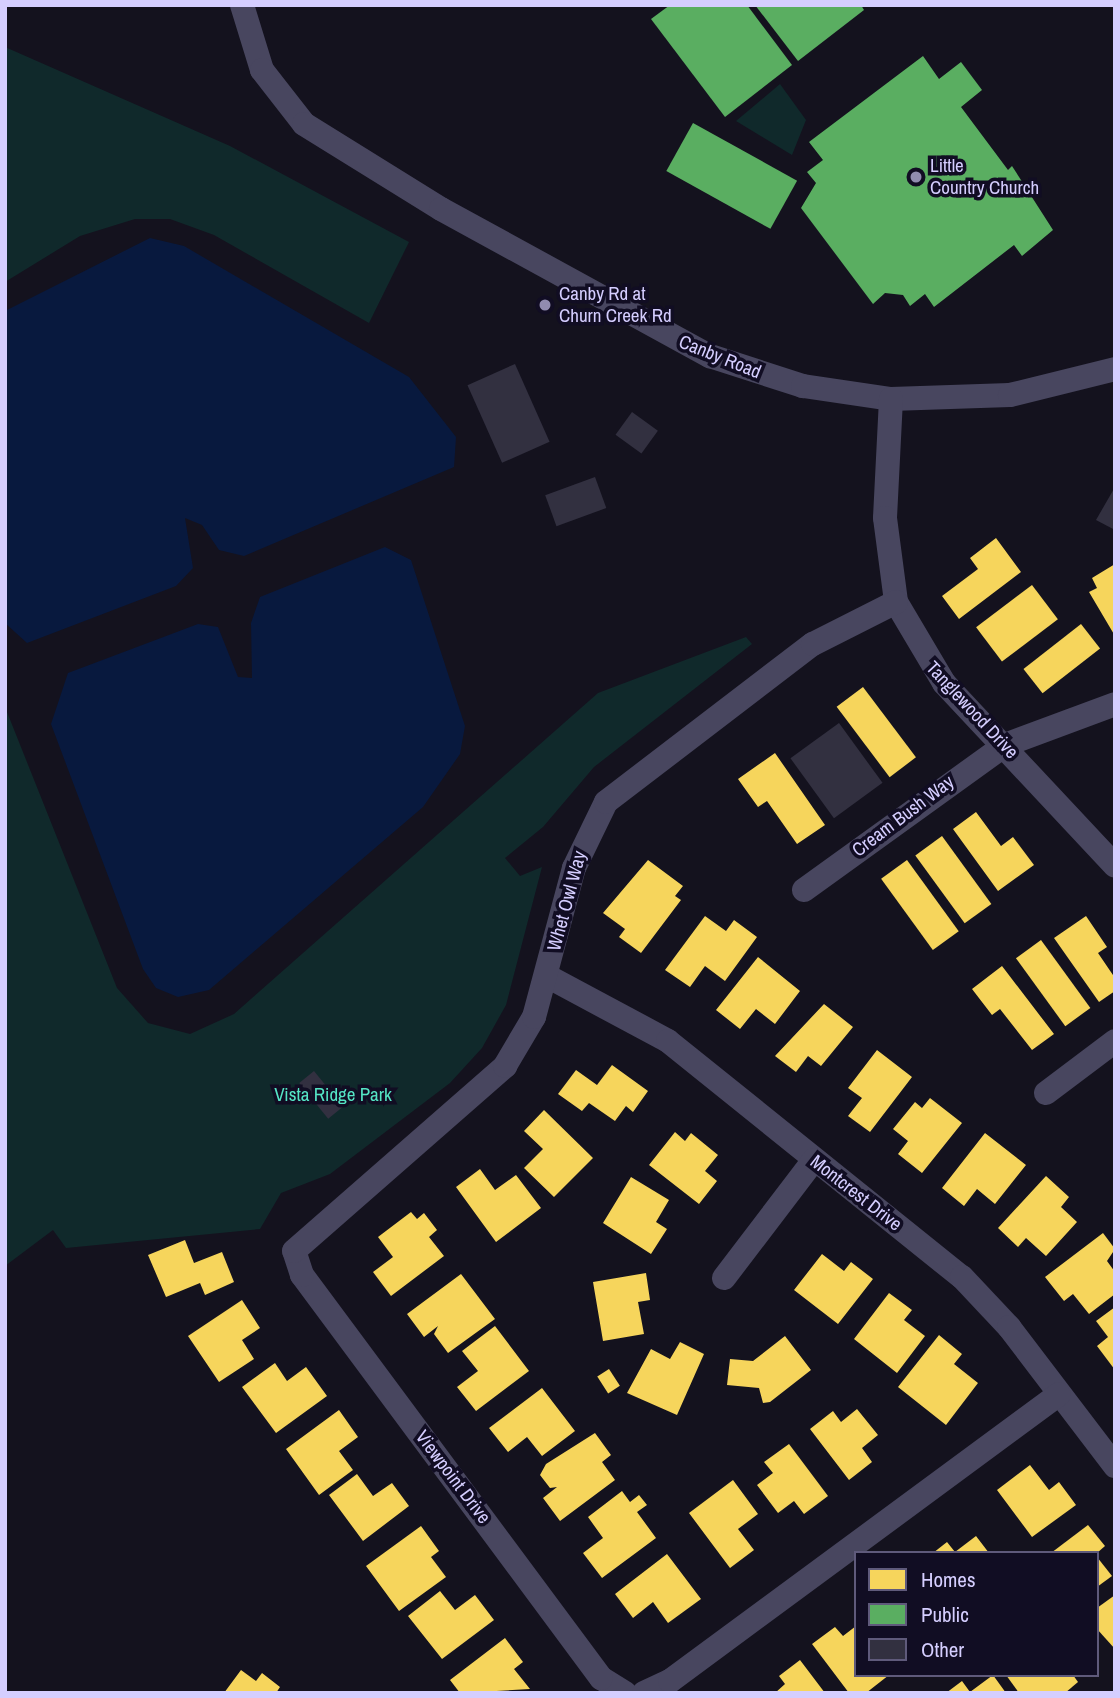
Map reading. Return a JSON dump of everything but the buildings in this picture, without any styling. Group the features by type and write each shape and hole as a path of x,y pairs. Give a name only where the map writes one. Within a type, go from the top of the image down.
{"street":[{"name":"Canby Road","path":"242,5 275,92 304,124 345,151 710,356 803,386 891,400 1010,395 1115,369"},
{"name":"Tanglewood Drive","path":"891,400 884,519 896,602 926,662 1115,866"},
{"name":"Whet Owl Way","path":"294,1251 491,1083 527,1032 547,976 582,845 606,802 813,644 896,602"},
{"name":"Cream Bush Way","path":"804,890 1004,745 1115,704"},
{"name":"Montcrest Drive","path":"547,976 668,1041 962,1277 1115,1466"},
{"path":"1046,1093 1115,1041"},
{"path":"724,1278 814,1160"},
{"name":"Viewpoint Drive","path":"294,1251 302,1275 601,1678 625,1693"},
{"path":"644,1693 681,1673 1059,1394"}],"green space":[{"path":"5,47 230,146 409,242 369,323 214,235 170,219 135,219 80,236 5,282"},
{"path":"780,84 806,120 792,155 736,121"},
{"name":"Vista Ridge Park","path":"746,637 752,644 594,767 543,827 505,858 520,876 542,867 506,1005 482,1048 450,1083 330,1174 281,1193 260,1229 66,1248 53,1230 5,1266 5,707 117,988 148,1023 190,1034 234,1014 598,693"}],"water":[{"path":"150,238 184,246 409,377 456,437 454,467 244,556 219,550 202,525 185,518 193,568 176,586 27,643 5,623 5,311"},
{"path":"385,547 411,560 465,726 460,754 423,807 209,990 178,997 156,988 143,969 51,724 68,673 198,624 218,627 238,677 252,678 251,623 260,597"}],"place":[{"name":"Little Country Church","path":"916,177"},
{"name":"Canby Rd at Churn Creek Rd","path":"545,305"}]}
